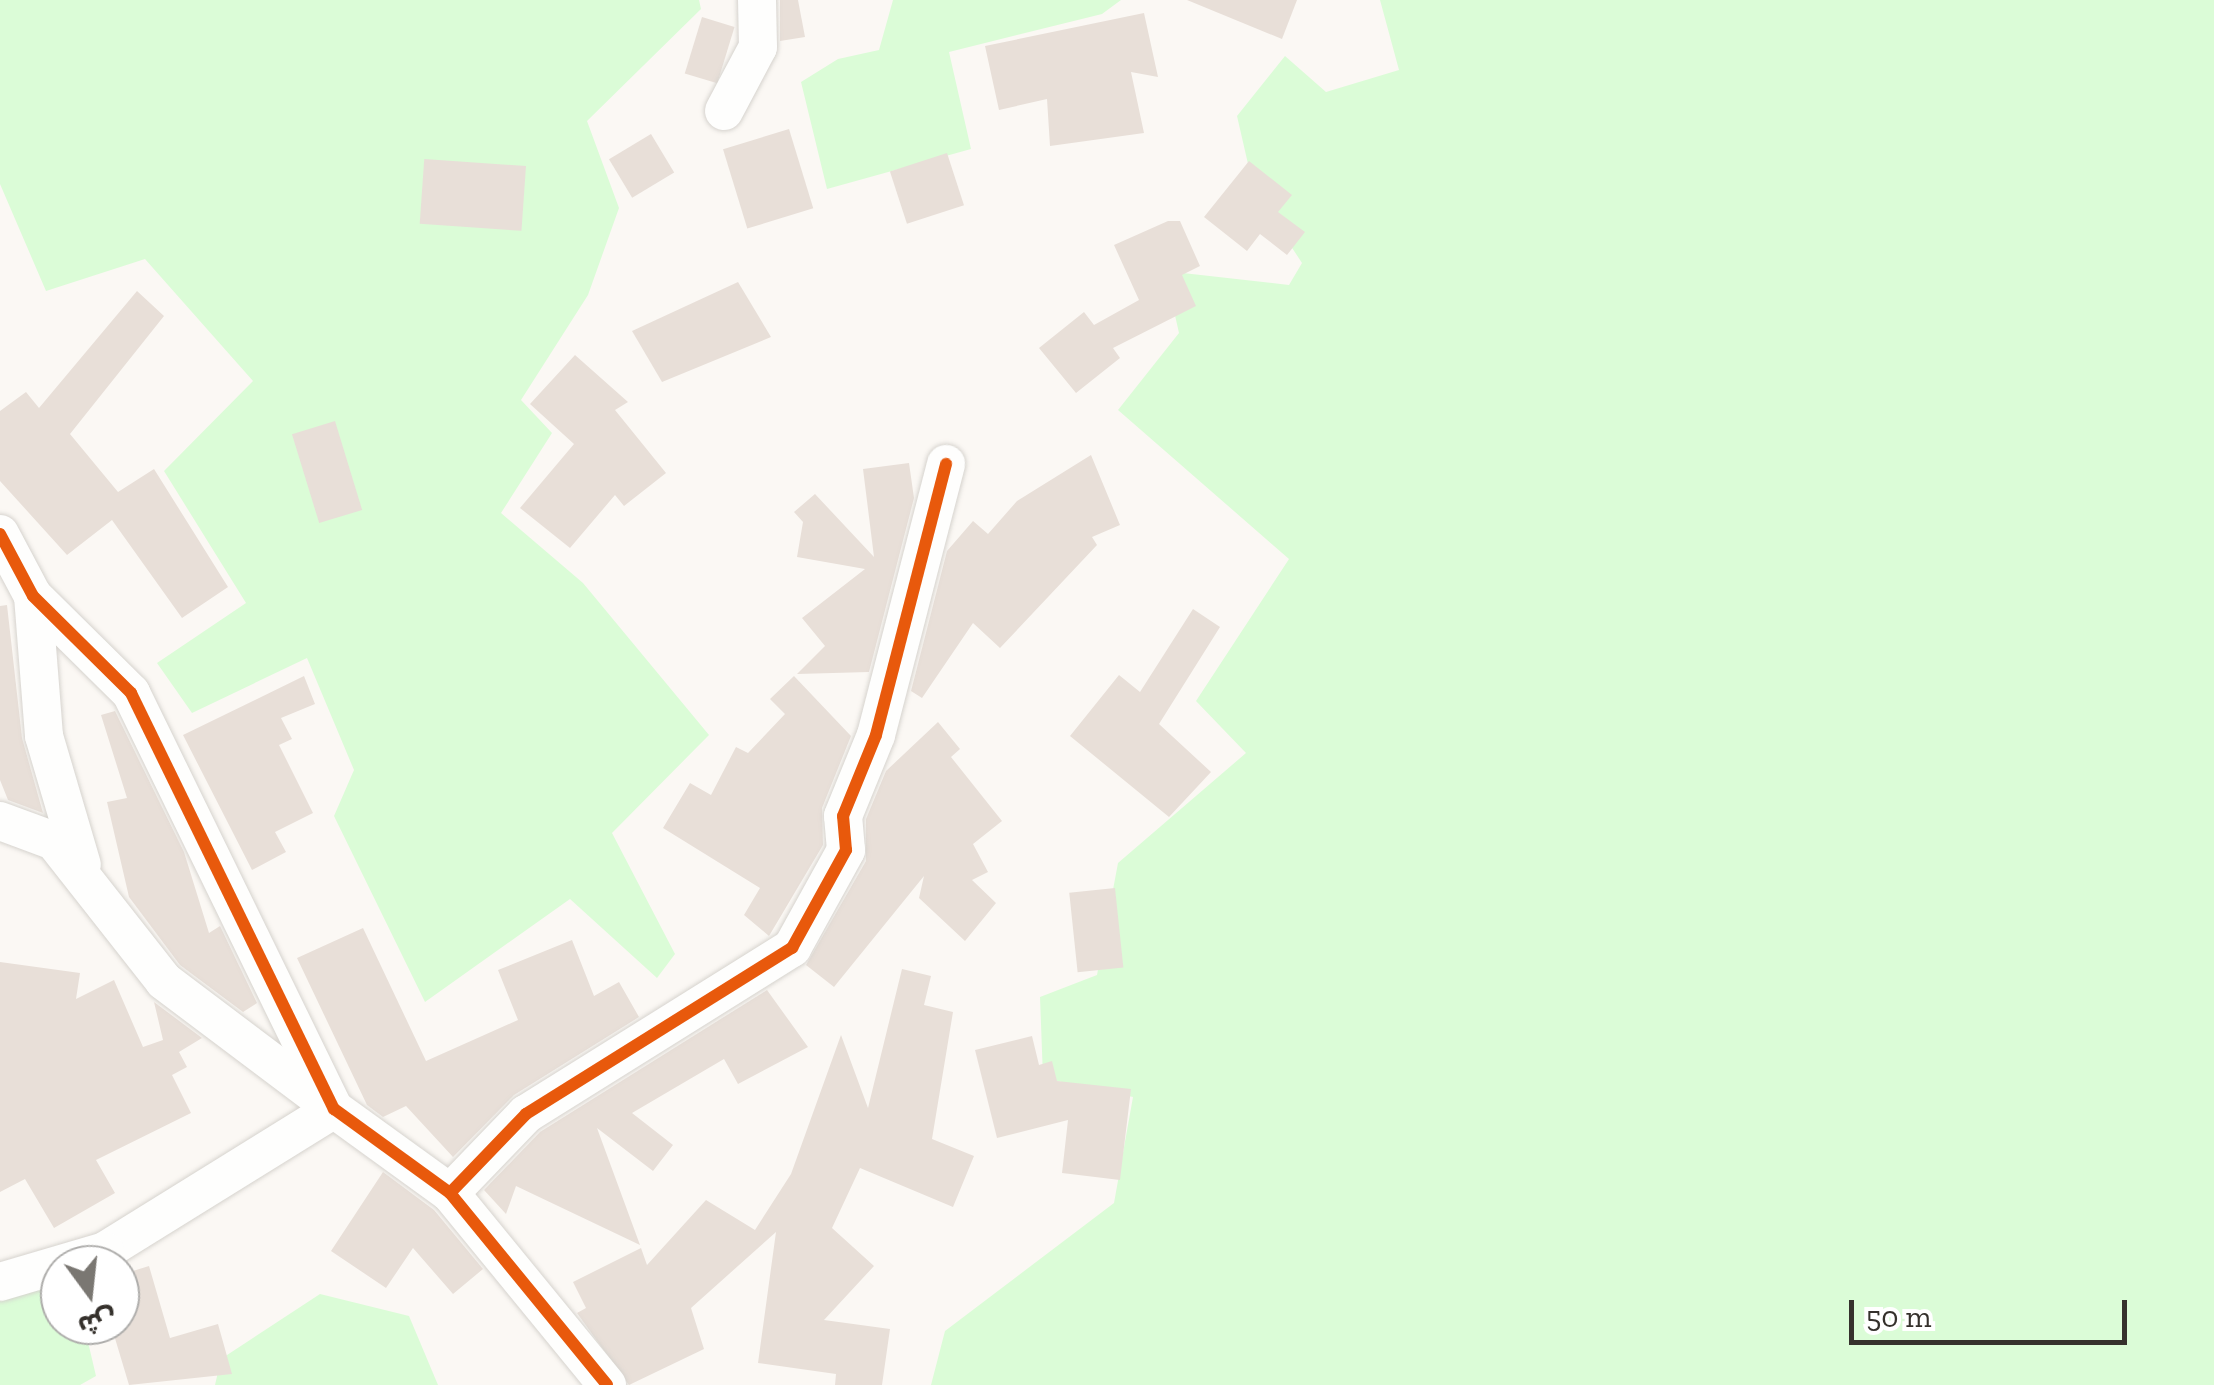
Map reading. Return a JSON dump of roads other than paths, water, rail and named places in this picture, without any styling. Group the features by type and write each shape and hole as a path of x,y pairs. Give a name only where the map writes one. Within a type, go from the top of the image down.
{"street":[{"path":"724,110 758,47 757,0"},
{"path":"450,1194 526,1114 792,948 846,850 843,816 876,735 946,464"},
{"path":"0,534 33,596 131,693 334,1109"},
{"path":"33,596 44,736 98,909"},
{"path":"0,821 54,841 98,909 164,981 450,1194 607,1385"},
{"path":"0,1282 105,1252 334,1109"}]}
